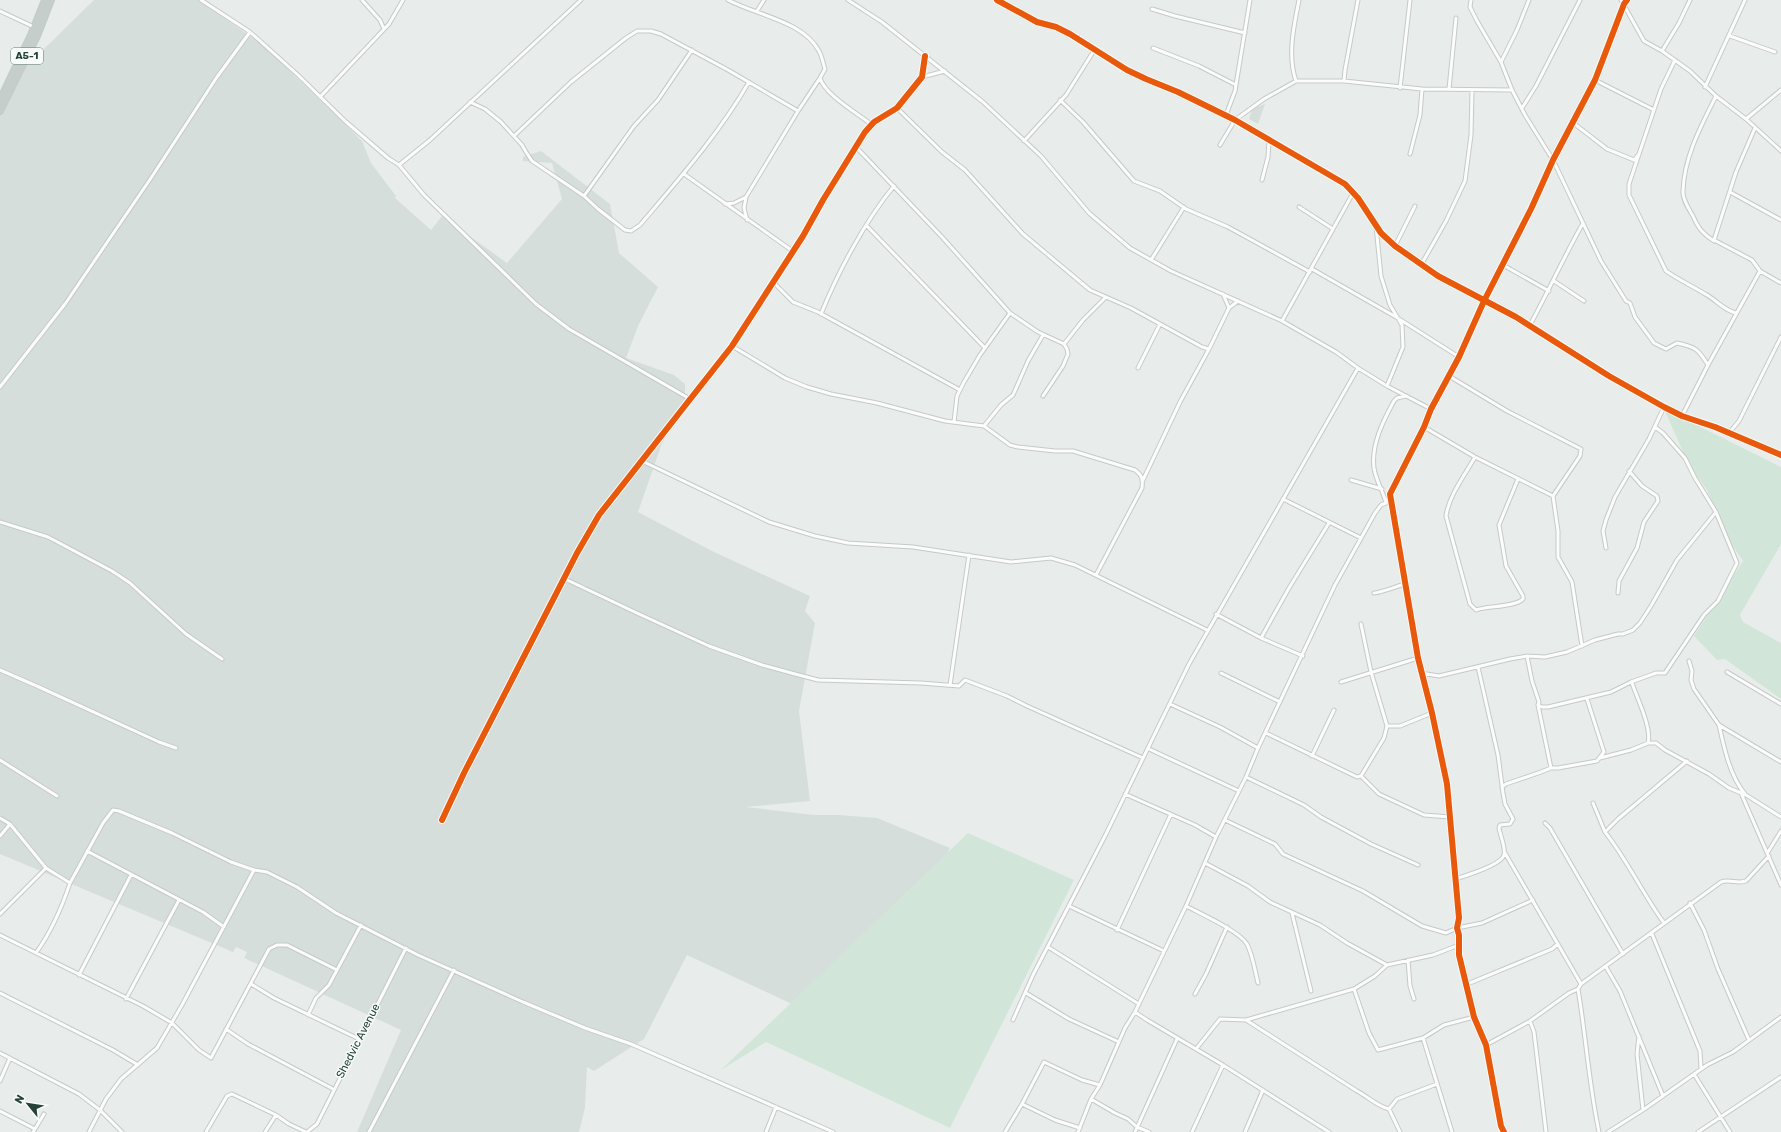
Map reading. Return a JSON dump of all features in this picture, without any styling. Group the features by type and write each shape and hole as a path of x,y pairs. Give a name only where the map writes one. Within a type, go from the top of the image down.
{"highway":[{"name":"A5-1","path":"0,100 10,82 45,0"},
{"name":"A5-1","path":"0,111 25,61 51,0"}],"street":[{"path":"201,0 250,32 388,158 399,165 424,195 536,304 569,329 690,398"},
{"path":"362,0 380,20 384,29"},
{"path":"320,97 384,29 404,0"},
{"path":"399,165 430,140 581,0"},
{"path":"728,0 757,11 800,31 813,41 820,52 825,69 746,197 744,208 747,220"},
{"path":"757,11 764,0"},
{"path":"848,0 882,22 946,71 993,110 1041,156 1098,222 1130,248 1171,271 1282,321 1336,352 1387,386 1431,409"},
{"path":"997,0 1037,22 1056,27 1070,34 1127,70 1226,115 1345,184 1381,233 1421,266 1516,317 1529,327 1609,376 1682,416 1730,433 1781,455"},
{"path":"1226,115 1235,91 1250,0"},
{"path":"1296,81 1292,72 1292,50 1299,0"},
{"path":"1344,81 1358,0"},
{"path":"1400,88 1410,0"},
{"path":"1471,0 1470,7 1501,62 1512,90 1553,160 1602,261 1626,301 1630,303 1635,317 1654,343 1666,349 1677,343 1687,345 1699,351 1708,366"},
{"path":"1501,62 1517,30 1529,0"},
{"path":"1522,108 1536,86 1580,0"},
{"path":"1621,0 1640,37 1644,41 1662,50 1690,71 1716,96 1746,119 1781,151"},
{"path":"1078,1132 1091,1099 1100,1085 1119,1042 1186,906 1216,837 1246,777 1258,748 1303,656 1335,585 1375,513 1381,505 1386,503 1424,427 1431,409 1531,209 1553,160 1595,80 1624,4 1627,0"},
{"path":"1662,50 1680,22 1690,0"},
{"path":"1706,87 1745,0"},
{"path":"1152,9 1174,16 1244,33"},
{"path":"0,11 34,27"},
{"path":"1450,89 1456,18"},
{"path":"514,136 571,82 637,31 651,31 661,34 749,82 798,111"},
{"path":"0,387 65,304 151,178 208,89 250,32"},
{"path":"1730,36 1775,52"},
{"path":"1153,48 1199,66 1236,85"},
{"path":"1024,141 1070,90 1095,49"},
{"path":"584,196 634,126 658,100 692,50"},
{"path":"442,820 464,773 599,515 732,346 794,252 823,200 856,147 872,125 897,108 922,77 925,56"},
{"path":"1675,60 1654,110 1639,154 1629,184 1629,195 1666,271 1708,295 1731,312 1736,313"},
{"path":"922,77 946,71"},
{"path":"820,78 822,84 829,93 872,125"},
{"path":"1595,80 1654,110"},
{"path":"1220,144 1235,120 1264,99 1296,81 1344,81 1400,88 1422,89 1512,90"},
{"path":"470,102 490,113 514,136 532,160 584,196 624,230 631,231 640,225 684,174 737,102 749,82"},
{"path":"1410,154 1420,114 1422,89"},
{"path":"1421,266 1466,181 1471,135 1472,90"},
{"path":"1746,119 1781,90"},
{"path":"1716,96 1696,137 1685,167 1683,191 1684,198 1704,235 1752,260 1760,271 1781,283"},
{"path":"1060,100 1083,122 1134,181 1160,191 1184,207 1228,227 1396,317 1458,357"},
{"path":"897,108 942,152 965,170 1023,234 1090,290 1160,324 1202,347 1209,349"},
{"path":"1572,122 1607,149 1631,160 1634,160 1639,154"},
{"path":"1718,243 1714,240 1744,149 1755,128"},
{"path":"1262,180 1268,157 1268,140"},
{"path":"856,147 894,186 1010,313 1043,335 1064,344 1068,349 1068,354 1063,366 1043,396"},
{"path":"684,174 724,204 794,252"},
{"path":"821,314 839,274 882,200 894,186"},
{"path":"1730,192 1781,220"},
{"path":"1282,321 1353,193"},
{"path":"724,204 734,203 746,197"},
{"path":"1395,246 1415,206"},
{"path":"1150,260 1184,207"},
{"path":"1299,207 1333,229"},
{"path":"1529,327 1583,223"},
{"path":"1375,224 1382,276 1390,305 1402,325 1402,347 1387,386"},
{"path":"867,226 985,348"},
{"path":"1377,242 1381,233"},
{"path":"1503,265 1549,291"},
{"path":"1682,416 1736,313 1760,271"},
{"path":"1554,281 1584,301"},
{"path":"774,283 793,302 821,314 960,390"},
{"path":"1223,294 1229,308"},
{"path":"1064,344 1083,320 1106,298"},
{"path":"1142,480 1180,402 1209,349 1229,308 1238,301"},
{"path":"954,422 960,390 985,348 1010,313"},
{"path":"1138,368 1160,324"},
{"path":"984,426 1001,405 1013,394 1028,361 1043,335"},
{"path":"1730,433 1745,410 1781,337"},
{"path":"732,346 785,378 807,387 831,394 877,403 945,421 984,426 1010,445 1055,451 1073,451 1134,470 1140,474 1142,488 1096,576"},
{"path":"1013,1020 1207,630 1358,368"},
{"path":"1448,376 1507,411 1581,449 1580,456 1553,496 1558,531 1558,556 1572,582 1582,646"},
{"path":"1386,503 1374,469 1374,454 1379,435 1394,401 1397,398 1406,396"},
{"path":"1606,548 1603,531 1606,520 1629,471 1664,407"},
{"path":"1424,427 1475,457 1553,496"},
{"path":"1538,705 1542,708 1548,707 1611,692 1656,673 1665,673 1704,615 1718,601 1737,563 1716,512 1695,478 1685,458 1663,433 1654,427"},
{"path":"1475,457 1454,493 1447,509 1446,516 1470,604 1476,610 1482,607 1518,604 1523,599 1523,596 1506,566 1499,525 1518,479"},
{"path":"642,461 769,522 794,531 848,543 913,547 1011,562 1051,558 1074,565 1207,630"},
{"path":"1618,593 1619,582 1637,548 1644,522 1658,502 1657,496 1642,486 1629,471"},
{"path":"1352,480 1382,489"},
{"path":"1390,494 1418,658 1432,712 1447,784 1459,918 1457,928 1459,935 1459,955 1465,985 1474,1017 1486,1045 1501,1126 1504,1132"},
{"path":"1283,499 1299,506 1328,523 1361,538"},
{"path":"1421,673 1439,676 1527,656 1545,657 1582,646 1595,640 1623,634 1633,630 1640,623 1651,606 1677,560 1716,512"},
{"path":"0,522 48,537 112,571 130,583 186,634 222,659"},
{"path":"1261,638 1328,523"},
{"path":"950,686 969,555"},
{"path":"565,579 709,646 762,665 818,680 921,682 950,686 959,686 965,680 1007,696 1143,758"},
{"path":"1374,593 1405,584"},
{"path":"1216,614 1261,638 1303,656"},
{"path":"1361,624 1371,672 1387,726 1384,738 1361,776"},
{"path":"1527,656 1532,681 1539,702 1538,705 1551,768"},
{"path":"1341,682 1418,658"},
{"path":"1689,661 1692,671 1691,680 1694,689 1719,725 1727,757 1741,789 1746,796"},
{"path":"1478,667 1498,755 1505,804 1513,819 1510,824 1500,825 1499,828 1505,853 1581,984"},
{"path":"0,670 39,686 159,742 176,748"},
{"path":"1221,672 1280,702"},
{"path":"1727,672 1781,704"},
{"path":"1632,683 1650,738 1648,743"},
{"path":"1587,698 1604,752 1600,758"},
{"path":"1170,704 1220,727 1258,748"},
{"path":"1312,756 1334,710"},
{"path":"1387,726 1400,726 1432,712"},
{"path":"1719,725 1781,762"},
{"path":"1266,733 1357,777 1361,776 1379,794 1424,815 1450,817"},
{"path":"1502,787 1506,784 1551,768 1565,767 1597,760 1631,750 1648,743 1656,743 1665,750 1709,774 1729,788 1746,796 1781,817"},
{"path":"1148,749 1239,791"},
{"path":"0,760 57,796"},
{"path":"1605,832 1618,819 1687,761"},
{"path":"1246,777 1304,804 1321,817 1371,844 1418,865"},
{"path":"1740,793 1781,885"},
{"path":"1125,794 1195,824 1216,837"},
{"path":"1593,803 1605,832 1626,860 1645,897 1664,923"},
{"path":"36,953 47,935 70,883 103,823 113,810 119,811 147,822 230,862 254,870 267,872 297,888 336,913 406,948 523,1002 585,1028 631,1044 834,1132"},
{"path":"1117,930 1171,814"},
{"path":"0,818 10,824 46,868 70,883"},
{"path":"1225,820 1275,844 1283,854 1363,891 1422,926 1446,933 1457,928 1482,923 1533,900"},
{"path":"1545,823 1550,828 1623,954"},
{"path":"0,836 10,824"},
{"path":"1486,1045 1530,1021 1569,993 1578,989 1581,984 1652,934 1690,903 1721,882 1725,880 1742,883 1746,881 1768,854 1781,831"},
{"path":"87,851 203,912 224,927"},
{"path":"1455,879 1477,872 1502,859 1505,853"},
{"path":"1205,863 1248,886 1270,902 1320,925 1347,943 1387,965"},
{"path":"0,914 46,868"},
{"path":"89,1132 100,1110 121,1079 157,1048 172,1023 254,870"},
{"path":"79,975 131,875"},
{"path":"126,999 179,900"},
{"path":"1690,903 1707,937 1718,969 1749,1040"},
{"path":"1069,906 1164,952"},
{"path":"1186,906 1227,927 1247,945 1258,983"},
{"path":"1292,913 1311,991"},
{"path":"308,1015 316,998 329,985 361,925"},
{"path":"1195,994 1206,974 1227,927"},
{"path":"1652,934 1700,1051 1701,1068"},
{"path":"0,935 126,999 143,1006 172,1023 199,1050 212,1058 269,949 277,945 287,945 337,970"},
{"path":"1465,985 1552,949 1558,944"},
{"path":"1196,1049 1220,1019 1246,1020 1354,989 1375,976 1387,965 1433,955 1459,945"},
{"path":"1048,947 1139,1004"},
{"name":"Shedvic Avenue","path":"206,1132 227,1096 232,1094 307,1132 317,1124 333,1089 406,948"},
{"path":"1408,960 1410,986 1414,999"},
{"path":"1606,967 1617,983 1663,1096"},
{"path":"369,1132 454,970"},
{"path":"251,984 274,998 359,1039"},
{"path":"1354,989 1369,1033 1378,1050 1423,1038 1444,1025 1474,1017"},
{"path":"1578,989 1585,1031 1593,1105 1599,1132"},
{"path":"0,993 112,1050 138,1065"},
{"path":"1026,993 1070,1019 1119,1042"},
{"path":"1135,1012 1223,1065 1329,1132"},
{"path":"1608,1132 1643,1110 1701,1068 1733,1052 1781,1017"},
{"path":"1246,1020 1356,1091 1366,1095 1384,1108 1389,1109 1400,1132"},
{"path":"1530,1021 1534,1032 1546,1132"},
{"path":"226,1029 248,1044 333,1089"},
{"path":"1639,1035 1637,1054 1643,1110"},
{"path":"1423,1038 1452,1132"},
{"path":"1134,1132 1178,1039"},
{"path":"0,1053 79,1094 100,1110 122,1132"},
{"path":"0,1081 10,1058"},
{"path":"1005,1132 1022,1104 1044,1062 1082,1080 1100,1085"},
{"path":"1192,1132 1223,1065"},
{"path":"1694,1074 1730,1132"},
{"path":"1698,1132 1781,1077"},
{"path":"1389,1109 1397,1099 1438,1084"},
{"path":"1245,1132 1262,1090"},
{"path":"1091,1099 1128,1119 1137,1127 1149,1132"},
{"path":"1022,1104 1055,1120 1080,1128"},
{"path":"766,1132 776,1107"},
{"path":"0,1111 34,1130 44,1114"},
{"path":"266,1132 276,1115"}],"shaded area":[{"path":"94,0 198,0 263,45 362,141 371,163 396,196 395,198 431,230 442,216 507,263 562,199 552,163 523,161 523,157 541,151 610,204 619,253 658,287 638,326 626,358 674,375 685,384 685,409 671,426 661,446 638,512 712,551 810,596 805,611 815,623 799,711 810,801 746,807 814,815 877,818 950,848 858,1035 687,955 644,1039 594,1071 587,1067 585,1108 579,1132 357,1132 401,1030 244,958 247,952 236,947 233,952 0,854 0,92"},
{"path":"1265,104 1258,124 1249,119 1252,109"}],"green space":[{"path":"1664,409 1781,467 1781,544 1740,615 1743,622 1781,643 1781,699 1725,659 1717,660 1694,636 1743,561 1730,542 1707,490 1689,465"},
{"path":"968,833 1074,880 950,1128 766,1042 721,1070"}],"cycle path":[{"path":"997,0 1037,22 1056,27 1070,34 1127,70 1178,92 1235,120 1345,184 1358,198 1381,233 1395,246 1438,276 1516,317 1609,376 1682,416 1715,427 1781,455"},
{"path":"1504,1132 1501,1126 1486,1045 1474,1017 1459,955 1459,935 1457,928 1459,918 1447,784 1432,713 1418,658 1390,494 1424,427 1431,409 1459,357 1484,301 1531,209 1553,160 1595,80 1624,4 1627,0"},
{"path":"442,820 464,773 577,553 599,515 732,346 803,236 823,200 865,132 874,122 897,108 922,77 925,56"}]}
